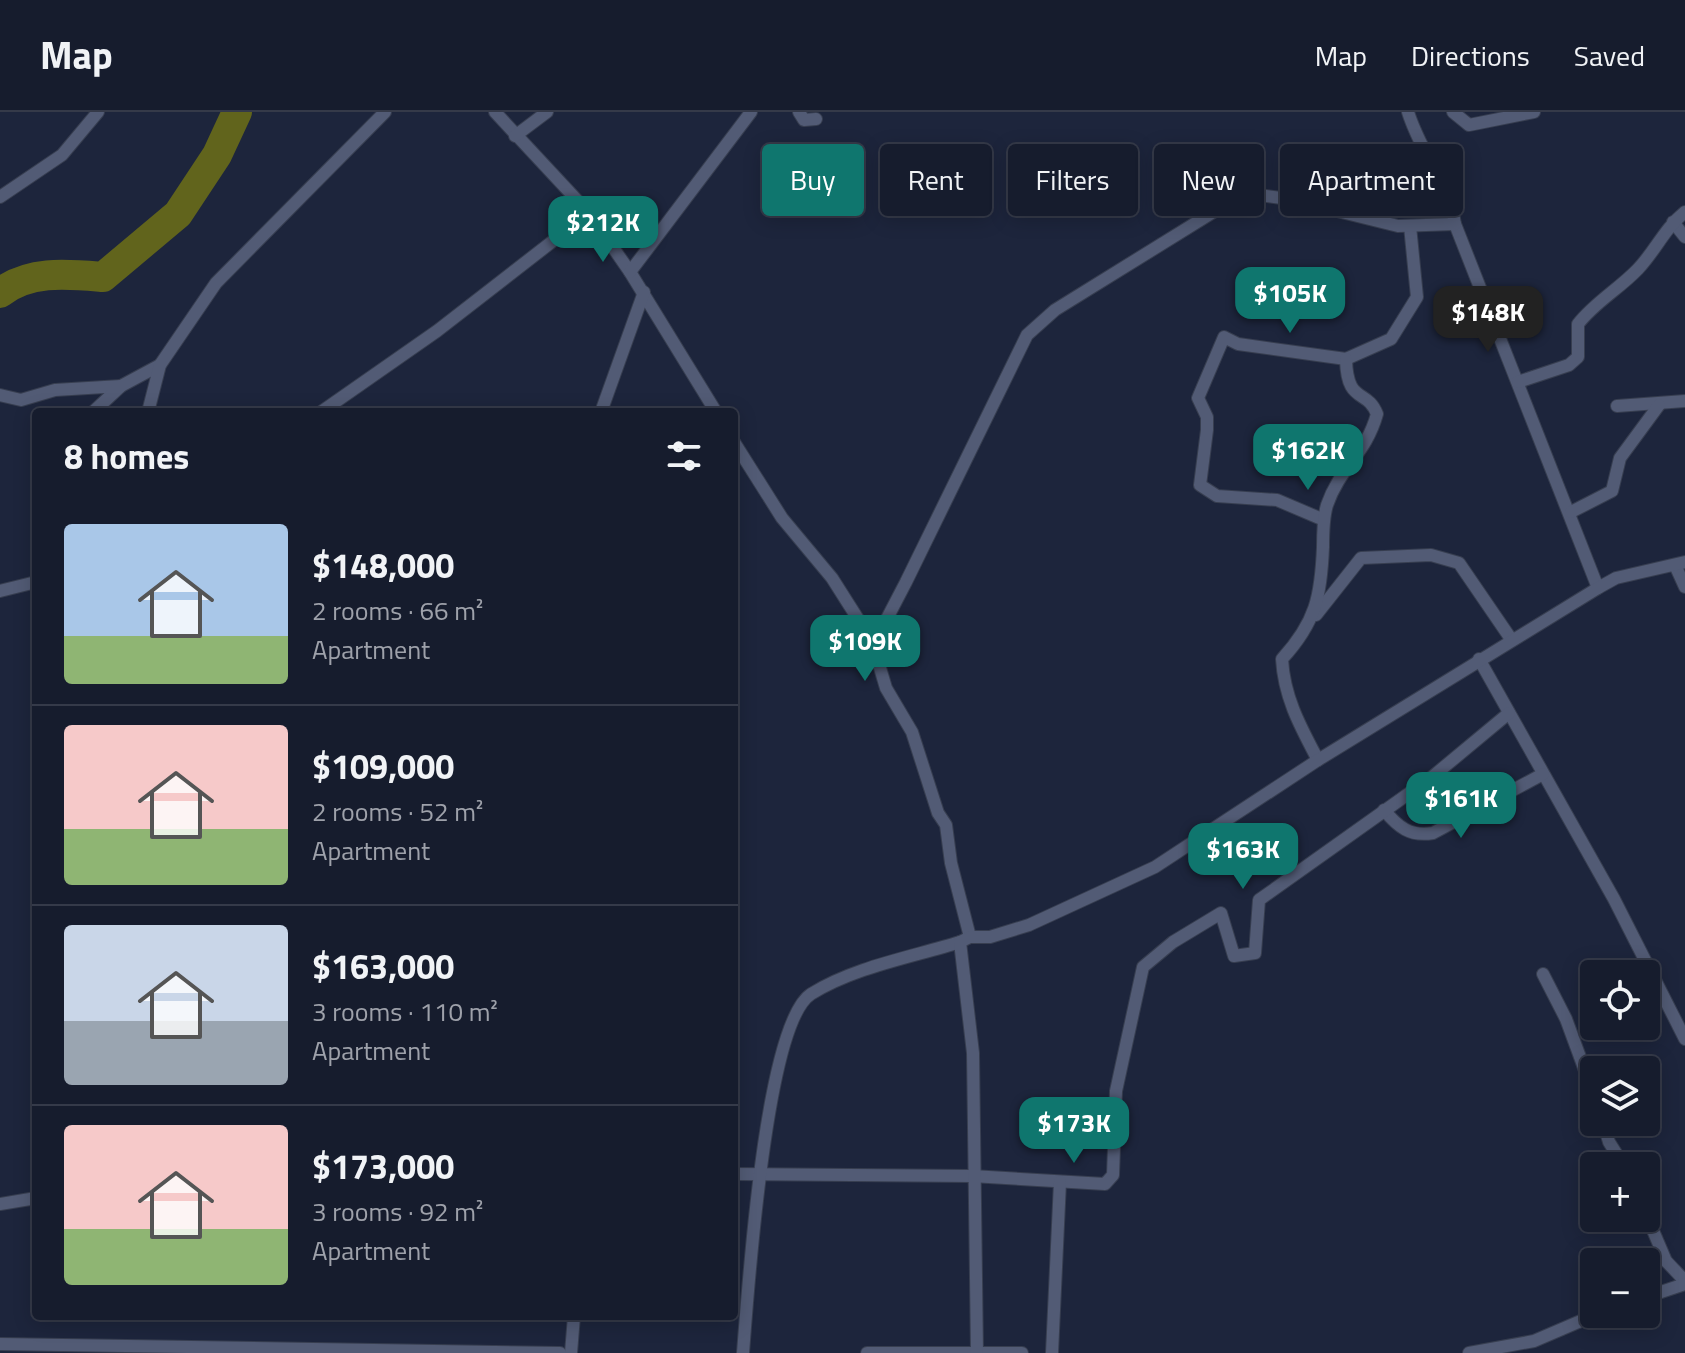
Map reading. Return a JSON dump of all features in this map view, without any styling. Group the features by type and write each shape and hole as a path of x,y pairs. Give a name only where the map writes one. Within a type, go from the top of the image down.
{"street":[{"path":"0,197 62,155 98,112"},
{"path":"149,408 160,365 216,283 385,112"},
{"path":"495,112 589,213 644,292 714,408"},
{"path":"515,136 547,112"},
{"path":"630,272 751,112"},
{"path":"799,112 804,120 816,119"},
{"path":"1408,112 1425,158 1449,196 1455,224 1571,512 1598,588"},
{"path":"1453,112 1469,125 1534,112"},
{"path":"872,641 906,582 1027,335 1044,318 1244,193 1289,199 1410,226 1455,224"},
{"path":"1518,382 1569,365 1578,357 1578,324 1636,271 1673,222 1685,212"},
{"path":"327,408 437,331 589,213"},
{"path":"1673,222 1685,237"},
{"path":"1324,520 1277,500 1217,496 1200,485 1207,417 1198,398 1224,337 1238,344 1346,359 1391,339 1417,297 1410,226"},
{"path":"602,408 644,292"},
{"path":"1312,620 1322,580 1324,520 1343,473 1370,440 1377,414 1371,403 1358,396 1349,385 1346,359"},
{"path":"97,408 121,386 160,365"},
{"path":"0,395 21,400 55,390 121,386"},
{"path":"1617,406 1685,401"},
{"path":"1571,512 1612,491 1620,458 1659,405"},
{"path":"738,448 782,518 832,578 872,641 886,688 912,732 938,813 946,825 965,940 973,1053 972,1176 977,1352"},
{"path":"1318,760 1291,709 1282,659 1361,558 1431,555 1459,563 1511,639"},
{"path":"743,1353 757,1174 791,1019 799,1005 811,994 861,972 965,940 990,937 1029,925 1155,867 1479,659 1616,578 1680,563 1685,587"},
{"path":"0,591 30,584"},
{"path":"1479,659 1614,899 1685,1039"},
{"path":"738,1174 972,1176 1105,1184 1113,1175 1116,1091 1143,967 1173,942 1221,913 1234,956 1255,953 1259,900 1432,777 1509,713"},
{"path":"1384,810 1398,826 1415,835 1433,833 1543,774"},
{"path":"1543,974 1566,1019 1580,1057"},
{"path":"1052,1353 1060,1182"},
{"path":"0,1204 32,1199"},
{"path":"1654,1232 1666,1261 1685,1283 1660,1292"},
{"path":"571,1353 574,1320"},
{"path":"1469,1353 1534,1341 1580,1321"},
{"path":"0,1344 107,1350 560,1353"},
{"path":"867,1353 1022,1353"}],"waterway":[{"path":"0,293 23,280 36,277 103,277 178,214 217,155 237,112"}]}
